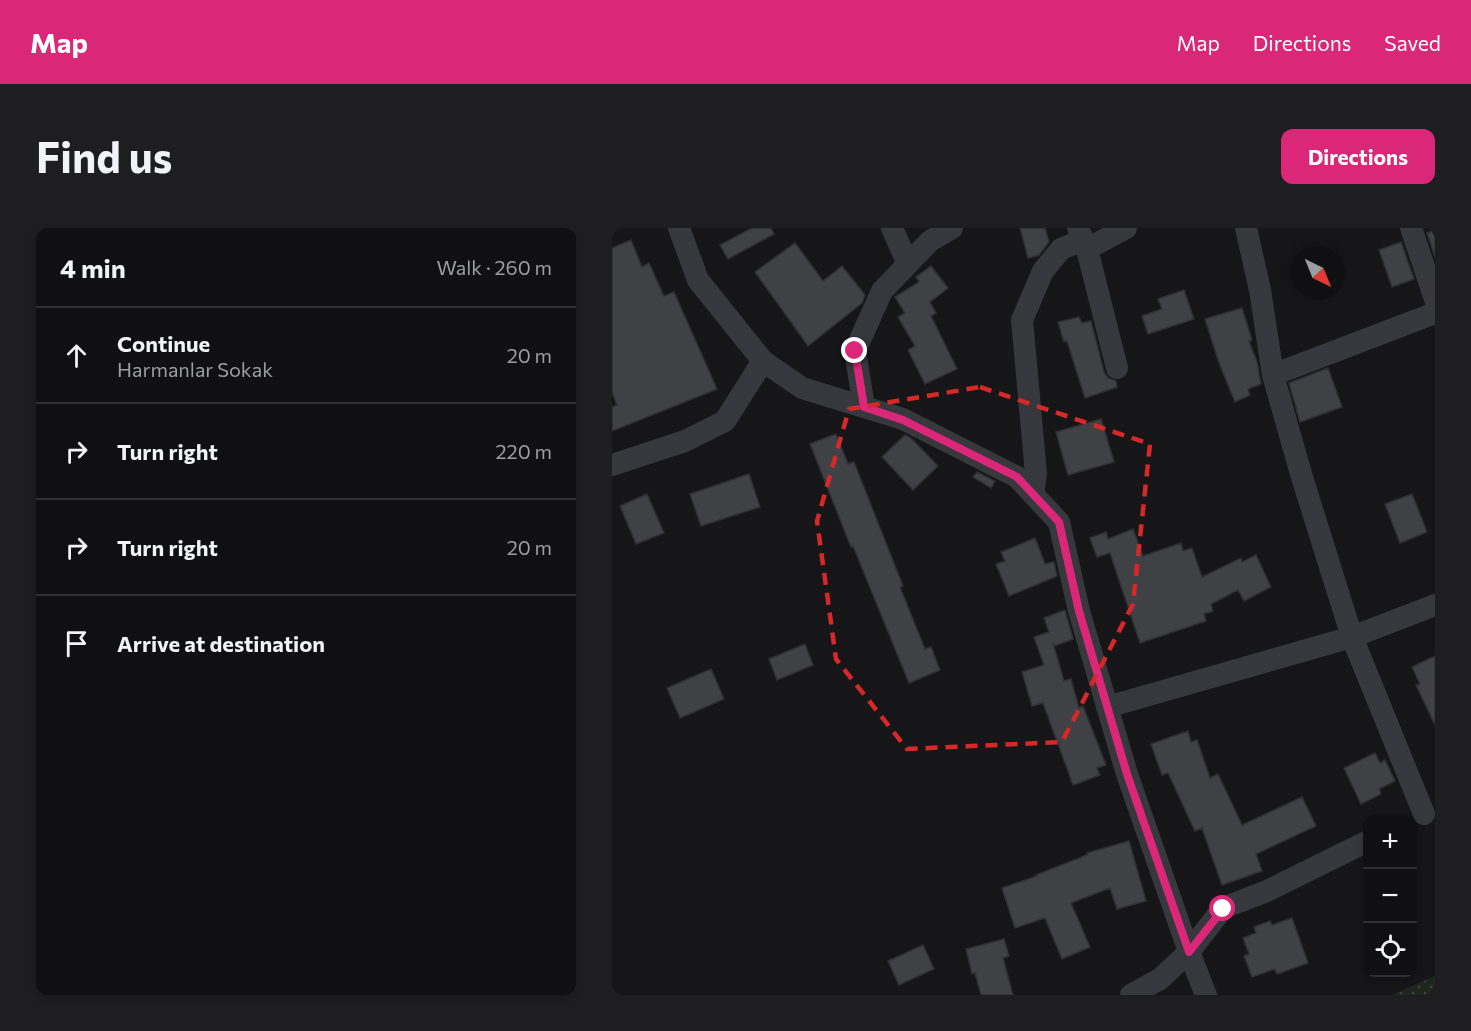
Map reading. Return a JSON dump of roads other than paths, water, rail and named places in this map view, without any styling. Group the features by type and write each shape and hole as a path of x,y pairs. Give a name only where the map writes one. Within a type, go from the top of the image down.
{"street":[{"path":"679,228 698,280 763,361 802,388 903,420 1017,477 1059,522 1079,611 1127,774 1206,995"},
{"path":"892,228 908,264"},
{"path":"864,407 855,351 882,291 930,241 952,228"},
{"path":"1033,494 1036,474 1022,320 1043,272 1061,249 1083,239 1126,228"},
{"path":"1246,228 1260,290 1273,375 1301,474 1352,637 1423,814"},
{"path":"1411,228 1435,299"},
{"path":"1083,239 1117,368"},
{"path":"1273,375 1435,314"},
{"path":"612,465 685,441 725,421 763,361"},
{"path":"1107,707 1352,637 1435,605"},
{"path":"1131,995 1160,979 1189,952 1223,909 1266,891 1363,843"}]}
